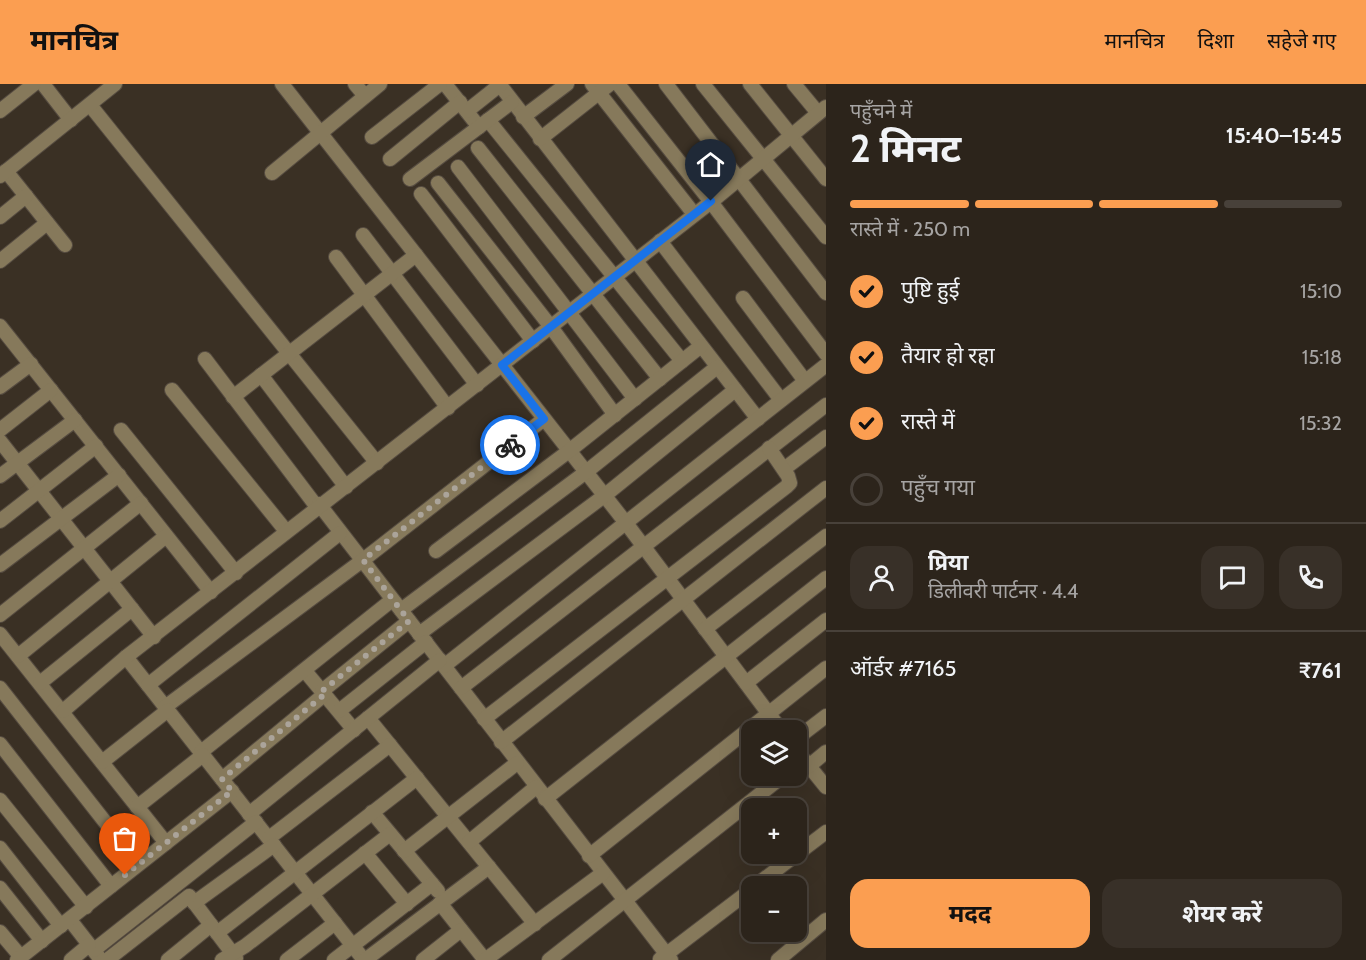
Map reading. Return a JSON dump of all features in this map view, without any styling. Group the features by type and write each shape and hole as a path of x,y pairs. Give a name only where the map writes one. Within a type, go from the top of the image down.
{"street":[{"path":"0,111 34,84"},
{"path":"43,84 71,120"},
{"path":"65,245 26,196 3,173 115,84"},
{"path":"282,84 322,132 644,546 774,720"},
{"path":"355,84 365,96"},
{"path":"272,173 380,84"},
{"path":"372,137 440,84"},
{"path":"445,84 464,106 484,123 616,276 682,361"},
{"path":"523,117 567,84"},
{"path":"618,84 711,201 826,354"},
{"path":"666,84 826,293"},
{"path":"704,84 761,159 826,237"},
{"path":"750,84 826,179"},
{"path":"63,711 126,657 636,261 738,177 823,112 794,84"},
{"path":"390,159 464,106 501,85 540,140 758,419"},
{"path":"540,140 600,87 694,214"},
{"path":"410,179 512,102"},
{"path":"90,105 377,463"},
{"path":"478,148 660,379"},
{"path":"458,167 635,399"},
{"path":"438,183 551,327 615,415"},
{"path":"421,194 533,341"},
{"path":"0,217 26,196"},
{"path":"0,261 48,223"},
{"path":"363,236 477,385"},
{"path":"660,241 781,400"},
{"path":"233,397 416,255"},
{"path":"336,257 448,408"},
{"path":"743,298 805,381"},
{"path":"0,326 5,343 31,364 211,592"},
{"path":"436,552 569,451 701,346"},
{"path":"204,359 363,560 625,901 666,958 741,898"},
{"path":"0,387 31,364"},
{"path":"71,960 95,952 179,883 368,718 626,523 826,364"},
{"path":"137,807 305,670 401,611 586,472 717,367"},
{"path":"261,375 346,487"},
{"path":"0,430 51,390"},
{"path":"172,390 286,531"},
{"path":"339,711 422,638 735,390"},
{"path":"461,688 826,405"},
{"path":"102,762 167,709 544,419"},
{"path":"0,476 75,420"},
{"path":"121,430 236,573"},
{"path":"784,469 826,437"},
{"path":"0,441 154,637"},
{"path":"0,521 96,446"},
{"path":"484,719 786,487 790,480 770,448"},
{"path":"0,565 119,475"},
{"path":"501,742 682,598 826,488"},
{"path":"0,615 141,503"},
{"path":"148,685 340,533"},
{"path":"18,656 166,536"},
{"path":"705,629 823,544"},
{"path":"545,799 826,578"},
{"path":"40,683 132,609"},
{"path":"222,779 324,693 401,611"},
{"path":"746,683 826,620"},
{"path":"0,634 166,843"},
{"path":"126,657 364,960 489,867"},
{"path":"589,856 826,668"},
{"path":"305,670 354,730"},
{"path":"0,688 138,864"},
{"path":"807,731 826,716"},
{"path":"368,718 535,924"},
{"path":"0,744 111,886"},
{"path":"107,960 271,842 390,745"},
{"path":"807,758 826,752"},
{"path":"404,851 517,763"},
{"path":"807,766 826,787"},
{"path":"168,960 295,872 417,778"},
{"path":"549,960 770,786"},
{"path":"469,842 536,787"},
{"path":"0,932 19,959 232,791"},
{"path":"0,800 86,907"},
{"path":"372,812 432,884 461,930 485,960 603,873"},
{"path":"768,876 826,832"},
{"path":"179,883 214,929 230,957 390,834"},
{"path":"0,848 65,923 95,952"},
{"path":"365,853 407,904"},
{"path":"334,960 432,884"},
{"path":"0,888 42,941"},
{"path":"778,960 826,920"},
{"path":"287,960 335,923"},
{"path":"423,960 461,930"}],"way so far":[{"path":"125,875 232,791 222,779 325,694 322,691 409,621 363,560 510,445"}],"route":[{"path":"510,445 544,419 502,365 711,201"}]}
